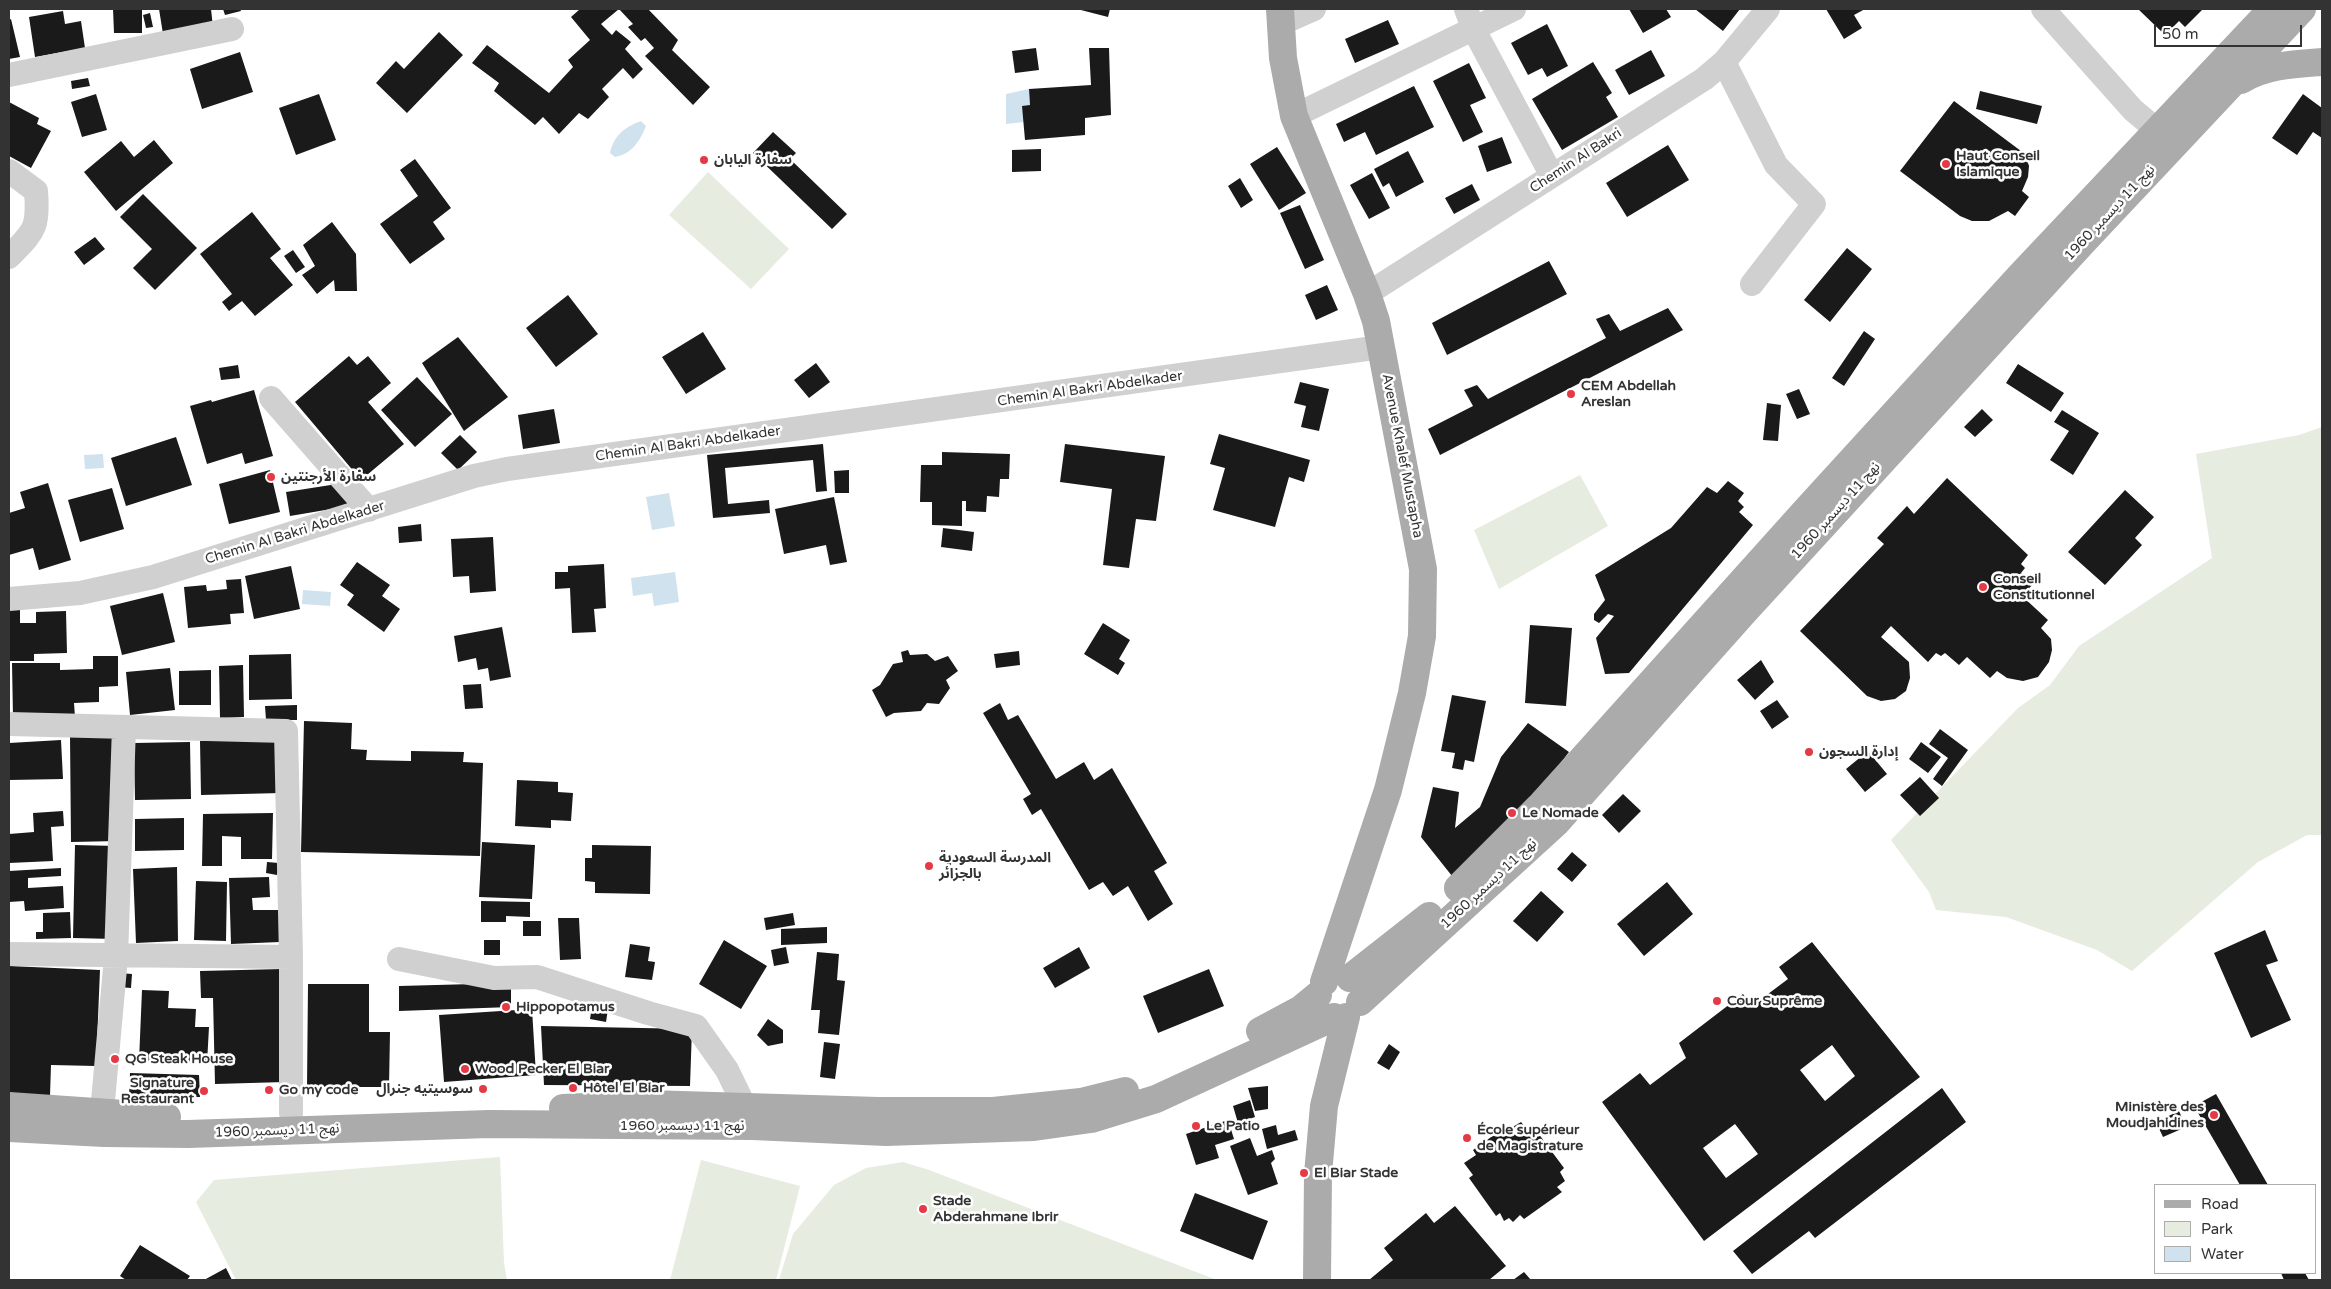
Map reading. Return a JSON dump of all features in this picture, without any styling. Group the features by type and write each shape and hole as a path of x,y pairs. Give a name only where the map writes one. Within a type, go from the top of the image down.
{"main road":[{"name":"نهج 11 ديسمبر 1960","path":"9,1106 179,1117 291,1113 505,1110 648,1104 878,1112 993,1111 1090,1100 1130,1090 1280,1022 1307,1005 1336,1000 1425,920 1516,832 1813,502 2027,269 2272,9"},
{"name":"نهج 11 ديسمبر 1960","path":"9,1128 104,1133 188,1134 489,1124 752,1126 886,1132 1034,1126 1091,1120 1156,1099 1336,1000 1556,823 1745,611 2082,243 2302,9"},
{"name":"Avenue Khalef Mustapha","path":"1280,16 1283,58 1294,116 1367,294 1381,347 1423,569 1422,636 1412,693 1388,790 1349,910 1336,1000 1318,1174 1318,1280"},
{"path":"2227,89 2260,71 2294,64 2322,62"}],"street":[{"path":"1280,16 1314,9"},
{"path":"1294,116 1470,19 1514,9"},
{"name":"Chemin Al Bakri","path":"1367,294 1704,79 1724,62 1768,9"},
{"path":"2043,9 2133,110 2158,131"},
{"path":"1470,19 1552,176"},
{"path":"9,75 232,30"},
{"path":"1724,62 1776,164 1814,204 1752,284"},
{"path":"9,171 36,191 38,217 29,236 9,257"},
{"name":"Chemin Al Bakri Abdelkader","path":"9,599 80,593 153,577 474,476 539,464 926,412 1381,347"},
{"path":"271,398 369,510"},
{"path":"9,724 286,731 291,957 291,1113"},
{"path":"102,1112 116,956 124,727"},
{"path":"9,954 291,957"},
{"path":"399,959 494,978 538,977 648,1013 696,1026 727,1070 745,1107"}],"green space":[{"path":"708,172 789,249 751,289 669,215"},
{"path":"2322,427 2322,835 2307,835 2258,862 2132,971 2097,950 2006,917 1936,910 1929,892 1891,840 2018,708 2050,685 2079,646 2212,558 2196,454 2299,435"},
{"path":"1580,475 1608,526 1499,589 1474,530"},
{"path":"500,1157 504,1263 507,1280 236,1280 196,1202 214,1180"},
{"path":"701,1160 800,1186 776,1280 670,1280"},
{"name":"Stade Abderahmane Ibrir","path":"903,1162 929,1170 1217,1280 779,1280 793,1234 834,1185 866,1168"}],"water":[{"path":"1029,89 1030,105 1024,122 1006,124 1006,94"},
{"path":"641,121 646,126 635,146 626,153 615,157 610,153 614,141 621,132"},
{"path":"103,454 104,468 85,469 84,455"},
{"path":"669,493 675,526 652,530 646,497"},
{"path":"675,572 679,602 654,606 652,593 633,596 631,578"},
{"path":"303,590 331,592 330,606 302,604"}],"building":[{"path":"113,9 142,9 142,33 114,33"},
{"path":"159,9 211,9 213,27 163,34"},
{"path":"223,9 240,9 241,11 225,15"},
{"path":"580,9 619,9 601,24 612,35 616,30 631,42 625,49 643,69 633,79 623,68 602,89 609,97 588,119 579,113 559,134 543,117 535,125 494,91 499,83 472,63 487,45 549,93 573,67 568,60 590,40 571,17"},
{"path":"619,9 648,9 678,40 672,50 710,87 693,105 645,56 654,48 645,38 641,41 628,27 633,24"},
{"path":"1077,9 1110,9 1108,17"},
{"path":"1629,9 1666,9 1671,17 1643,33"},
{"path":"1695,9 1740,9 1723,31"},
{"path":"1826,9 1865,9 1854,15 1862,28 1844,39"},
{"path":"2138,9 2203,9 2185,27 2179,21 2165,35"},
{"path":"63,11 65,24 81,21 85,48 35,57 29,17"},
{"path":"150,13 153,27 146,28 143,15"},
{"path":"11,19 20,57 9,59 9,20"},
{"path":"1388,20 1399,44 1355,63 1345,39"},
{"path":"1547,24 1568,66 1547,77 1542,68 1528,75 1511,43"},
{"path":"439,32 463,55 407,113 376,83 396,61 404,69"},
{"path":"1036,48 1039,70 1015,73 1012,51"},
{"path":"1089,48 1109,48 1111,115 1085,118 1085,135 1025,140 1022,106 1030,105 1029,89 1091,85"},
{"path":"1651,50 1665,76 1629,95 1615,70"},
{"path":"240,52 253,92 202,109 190,69"},
{"path":"1593,62 1612,93 1606,97 1618,117 1562,150 1532,99"},
{"path":"1469,63 1486,98 1470,105 1483,132 1463,142 1433,81"},
{"path":"88,78 90,86 72,89 71,81"},
{"path":"1414,86 1434,127 1376,155 1365,132 1344,142 1336,124"},
{"path":"1980,91 2042,106 2037,124 1976,109"},
{"path":"96,94 107,130 82,137 71,102"},
{"path":"319,94 336,140 296,155 279,108"},
{"path":"2303,94 2322,108 2322,138 2313,132 2297,155 2272,138"},
{"path":"1954,101 2025,154 2029,166 2028,177 2022,191 2029,197 2015,216 2008,211 1989,221 1972,221 1960,216 1900,171"},
{"path":"9,102 39,118 37,124 51,131 31,168 9,156"},
{"path":"773,132 796,153 790,159 847,214 832,229 753,153"},
{"path":"1502,137 1512,163 1487,172 1478,146"},
{"path":"154,140 173,163 116,211 84,172 121,141 134,157"},
{"path":"1668,145 1689,180 1627,217 1606,183"},
{"path":"1277,147 1306,193 1279,210 1250,164"},
{"path":"1041,149 1041,171 1012,172 1012,150"},
{"path":"1408,151 1424,182 1396,197 1389,183 1383,187 1374,169"},
{"path":"415,159 451,208 433,222 445,239 410,264 380,224 418,196 400,170"},
{"path":"1372,173 1390,208 1369,219 1350,185"},
{"path":"1240,178 1253,200 1241,208 1228,186"},
{"path":"1472,184 1480,200 1454,214 1445,198"},
{"path":"143,194 197,248 155,290 133,268 152,249 120,217"},
{"path":"1300,205 1324,260 1305,269 1280,213"},
{"path":"252,212 281,249 270,258 293,285 255,316 242,301 229,311 222,302 232,294 200,254"},
{"path":"332,222 356,254 357,291 335,291 334,280 317,294 302,275 315,266 303,245"},
{"path":"95,237 105,249 84,265 74,252"},
{"path":"1847,248 1872,269 1830,322 1804,300"},
{"path":"293,250 305,267 296,273 284,256"},
{"path":"1549,261 1567,294 1447,355 1432,323"},
{"path":"1327,285 1338,310 1316,320 1305,295"},
{"path":"568,295 598,334 556,367 526,328"},
{"path":"1668,308 1683,330 1440,455 1428,429 1473,406 1464,390 1477,385 1488,399 1606,338 1596,319 1609,314 1620,331"},
{"path":"1864,331 1875,339 1844,386 1832,378"},
{"path":"703,332 726,369 686,394 662,357"},
{"path":"458,337 508,397 464,431 422,363"},
{"path":"349,356 357,365 368,356 391,383 368,402 404,444 361,480 295,402"},
{"path":"816,363 830,382 809,398 794,380"},
{"path":"2018,364 2064,393 2051,412 2006,383"},
{"path":"238,365 240,378 221,380 219,368"},
{"path":"417,377 452,414 415,447 381,410"},
{"path":"1300,382 1329,389 1319,431 1301,427 1306,406 1294,403"},
{"path":"1799,389 1810,414 1797,419 1786,394"},
{"path":"254,390 273,456 245,464 242,453 207,464 190,406"},
{"path":"1767,403 1781,405 1778,441 1763,440"},
{"path":"554,409 560,443 523,449 518,415"},
{"path":"1982,409 1993,420 1975,437 1964,427"},
{"path":"2062,410 2099,433 2073,475 2050,460 2069,431 2054,422"},
{"path":"1219,434 1310,460 1304,482 1289,477 1275,527 1213,510 1225,468 1210,464"},
{"path":"460,435 477,452 458,470 441,453"},
{"path":"176,437 192,485 126,506 111,458"},
{"path":"823,444 827,491 816,492 813,460 725,468 728,504 769,500 770,513 713,518 707,455"},
{"path":"1065,444 1165,456 1156,521 1136,519 1129,568 1103,565 1112,489 1060,482"},
{"path":"942,452 1010,454 1009,479 1000,479 999,497 987,496 986,512 966,511 966,501 962,501 962,526 932,525 932,502 920,502 921,465 942,465"},
{"path":"270,470 280,512 229,524 219,484"},
{"path":"849,470 849,493 835,493 834,471"},
{"path":"1947,478 2028,555 2021,564 2025,568 2021,573 2034,583 2022,596 2048,620 2041,628 2051,639 2052,650 2049,662 2038,677 2023,681 2007,678 1997,671 1990,678 1967,657 1959,665 1945,653 1941,656 1936,653 1928,662 1891,626 1881,637 1909,662 1910,678 1906,691 1895,699 1881,701 1867,696 1800,631 1884,544 1877,538 1907,506 1914,514"},
{"path":"1728,481 1744,493 1738,501 1744,507 1739,512 1753,525 1629,673 1605,674 1596,638 1614,616 1608,614 1599,623 1594,620 1594,614 1605,600 1595,575 1671,528 1707,487 1717,493"},
{"path":"48,483 71,560 39,570 33,548 9,555 9,513 25,508 20,492"},
{"path":"337,484 349,506 290,516 286,492"},
{"path":"112,488 124,529 80,542 68,500"},
{"path":"2125,490 2154,517 2135,538 2142,545 2105,585 2068,552"},
{"path":"834,497 847,562 830,565 826,545 784,554 775,509"},
{"path":"421,524 422,541 399,543 398,527"},
{"path":"943,528 974,532 972,551 941,547"},
{"path":"493,537 496,591 470,593 469,576 453,577 451,539"},
{"path":"357,562 390,585 382,596 400,609 384,632 347,605 354,595 340,585"},
{"path":"604,564 606,608 594,609 596,632 572,633 570,588 555,589 555,572 568,572 568,566"},
{"path":"291,566 300,609 254,619 245,576"},
{"path":"241,579 244,613 230,614 231,624 188,628 184,587 206,585 207,591 227,589 226,580"},
{"path":"163,593 175,642 122,655 110,606"},
{"path":"20,604 20,623 36,623 36,612 66,611 67,653 34,654 34,661 9,661 9,605"},
{"path":"1103,623 1130,640 1119,659 1125,663 1118,675 1084,654"},
{"path":"1530,625 1572,628 1566,706 1525,703"},
{"path":"502,627 511,677 490,681 488,668 478,670 476,658 458,662 454,636"},
{"path":"908,650 910,655 927,654 935,661 948,656 958,671 946,680 950,688 939,704 927,703 921,711 894,713 886,717 872,690 880,685 893,664 903,662 901,652"},
{"path":"1019,651 1020,665 996,668 994,654"},
{"path":"291,654 292,699 249,700 249,655"},
{"path":"93,656 118,656 118,686 99,687 99,702 74,703 75,717 13,718 12,663 60,663 60,670 93,669"},
{"path":"1761,660 1774,682 1755,700 1737,680"},
{"path":"243,665 244,717 220,718 219,666"},
{"path":"170,668 175,710 130,715 126,672"},
{"path":"211,670 211,705 179,705 179,671"},
{"path":"481,684 483,708 465,709 463,685"},
{"path":"1452,695 1486,701 1474,762 1465,760 1463,770 1452,768 1455,753 1441,751"},
{"path":"1777,700 1789,717 1772,729 1760,711"},
{"path":"1000,703 1008,720 1018,715 1056,779 1084,762 1094,780 1112,768 1167,863 1154,871 1173,904 1148,921 1128,886 1113,896 1103,882 1089,890 1041,809 1032,815 1023,799 1031,794 983,713"},
{"path":"297,705 297,720 266,720 265,706"},
{"path":"304,721 352,723 351,749 367,750 366,760 411,761 411,751 464,752 463,762 483,763 480,856 301,852"},
{"path":"1528,723 1569,752 1542,788 1452,876 1421,837 1433,787 1459,792 1455,828 1480,807 1501,757"},
{"path":"1940,729 1968,750 1942,786 1933,779 1948,758 1929,744"},
{"path":"70,736 117,736 118,841 71,842"},
{"path":"61,740 63,779 9,780 9,743"},
{"path":"280,740 281,793 201,795 200,741"},
{"path":"190,742 191,799 135,800 134,743"},
{"path":"1921,742 1941,757 1928,773 1909,759"},
{"path":"1868,751 1887,774 1865,792 1846,769"},
{"path":"1920,777 1939,798 1920,816 1900,795"},
{"path":"517,780 558,782 558,792 573,793 571,821 551,820 551,828 515,826"},
{"path":"1623,794 1641,811 1619,833 1602,815"},
{"path":"63,811 64,826 51,827 53,861 9,863 9,834 34,832 33,813"},
{"path":"273,813 272,859 241,859 241,837 222,836 222,866 202,866 203,814"},
{"path":"184,818 184,850 135,851 135,819"},
{"path":"482,842 535,845 532,899 479,897"},
{"path":"75,845 116,846 114,939 73,938"},
{"path":"592,845 651,846 650,894 595,893 595,882 585,881 585,858 592,858"},
{"path":"1572,852 1587,865 1572,882 1557,869"},
{"path":"267,862 279,863 277,875 266,873"},
{"path":"177,867 178,941 136,943 133,869"},
{"path":"61,868 61,876 28,878 28,888 63,886 64,908 25,911 24,901 9,902 9,871"},
{"path":"269,877 270,897 252,898 253,910 279,910 280,942 231,944 229,878"},
{"path":"196,881 227,882 226,941 194,940"},
{"path":"1667,882 1693,914 1644,956 1617,924"},
{"path":"1541,891 1564,912 1537,942 1513,921"},
{"path":"481,901 530,902 530,917 506,916 506,922 481,922"},
{"path":"70,912 71,938 36,939 36,932 43,932 43,913"},
{"path":"793,913 795,925 766,930 764,918"},
{"path":"558,918 579,918 581,959 560,960"},
{"path":"523,921 541,921 541,936 523,936"},
{"path":"827,927 827,943 781,945 781,929"},
{"path":"2265,930 2278,961 2266,965 2291,1020 2251,1038 2214,953"},
{"path":"484,940 500,940 500,955 484,955"},
{"path":"724,940 767,966 741,1009 699,984"},
{"path":"1812,942 1920,1077 1704,1241 1602,1102 1640,1073 1650,1085 1686,1058 1679,1043 1743,994 1752,1006 1788,979 1779,967","holes":["1832,1045 1855,1076 1825,1101 1800,1070","1735,1124 1758,1154 1726,1178 1703,1148"]},
{"path":"630,944 650,947 648,961 655,962 652,980 625,977"},
{"path":"786,947 789,963 774,966 771,950"},
{"path":"1079,947 1090,968 1055,988 1043,968"},
{"path":"817,952 839,954 837,980 845,981 839,1035 818,1033 820,1010 811,1010"},
{"path":"9,966 100,970 96,1066 51,1065 50,1096 9,1095"},
{"path":"282,969 285,1082 215,1084 213,998 201,998 200,971"},
{"path":"1209,969 1224,1006 1158,1033 1143,996"},
{"path":"119,973 132,974 131,988 118,987"},
{"path":"511,983 511,1007 399,1011 399,986"},
{"path":"308,984 369,984 369,1032 390,1032 389,1087 307,1087"},
{"path":"142,990 169,991 168,1008 196,1009 195,1027 209,1027 207,1063 139,1061"},
{"path":"592,1006 608,1009 606,1022 590,1019"},
{"path":"532,1009 536,1075 444,1082 439,1015"},
{"path":"768,1019 783,1030 783,1043 768,1046 757,1035"},
{"path":"541,1026 692,1029 690,1086 544,1085"},
{"path":"824,1042 840,1044 835,1079 820,1077"},
{"path":"1389,1044 1400,1052 1389,1070 1377,1063"},
{"path":"130,1073 199,1075 200,1097 129,1098"},
{"path":"1268,1086 1268,1109 1255,1111 1248,1088"},
{"path":"1942,1088 1966,1122 1815,1238 1809,1231 1752,1274 1733,1251"},
{"path":"2216,1094 2267,1184 2239,1184 2194,1106"},
{"path":"1250,1100 1255,1117 1238,1123 1233,1106"},
{"path":"2179,1111 2186,1127 2163,1137 2156,1122"},
{"path":"1228,1120 1234,1139 1215,1145 1219,1158 1196,1165 1186,1134"},
{"path":"1521,1122 1529,1132 1535,1129 1564,1168 1560,1172 1565,1181 1557,1187 1562,1192 1524,1219 1520,1215 1513,1222 1509,1218 1504,1221 1500,1213 1496,1216 1469,1178 1473,1175 1464,1163 1476,1155 1473,1150 1508,1125 1511,1128"},
{"path":"1276,1125 1278,1135 1295,1130 1298,1140 1267,1149 1262,1129"},
{"path":"1250,1138 1257,1156 1272,1150 1275,1159 1271,1163 1278,1184 1248,1195 1230,1146"},
{"path":"1195,1193 1268,1221 1253,1260 1180,1231"},
{"path":"1455,1206 1506,1266 1489,1280 1369,1280 1393,1260 1384,1248 1426,1213 1434,1223"},
{"path":"140,1245 190,1276 187,1280 126,1280 120,1276"},
{"path":"226,1268 232,1280 204,1280"},
{"path":"1524,1272 1531,1280 1513,1280"},
{"path":"2281,1274 2306,1274 2309,1280 2284,1280"}],"place":[{"name":"سفارة اليابان","path":"704,160"},
{"name":"Haut Conseil Islamique","path":"1946,164"},
{"name":"CEM Abdellah Areslan","path":"1571,394"},
{"name":"سفارة الأرجنتين","path":"271,477"},
{"name":"Conseil Constitutionnel","path":"1983,587"},
{"name":"إدارة السجون","path":"1809,752"},
{"name":"Le Nomade","path":"1512,813"},
{"name":"المدرسة السعودية بالجزائر","path":"929,866"},
{"name":"Cour Suprême","path":"1717,1001"},
{"name":"Hippopotamus","path":"506,1007"},
{"name":"QG Steak House","path":"115,1059"},
{"name":"Wood Pecker El Biar","path":"465,1069"},
{"name":"Hôtel El Biar","path":"573,1088"},
{"name":"سوسيتيه جنرال","path":"483,1089"},
{"name":"Go my code","path":"269,1090"},
{"name":"Signature Restaurant","path":"204,1091"},
{"name":"Ministère des Moudjahidines","path":"2214,1115"},
{"name":"Le Patio","path":"1196,1126"},
{"name":"École supérieur de Magistrature","path":"1467,1138"},
{"name":"El Biar Stade","path":"1304,1173"},
{"name":"Stade Abderahmane Ibrir","path":"923,1209"}]}
